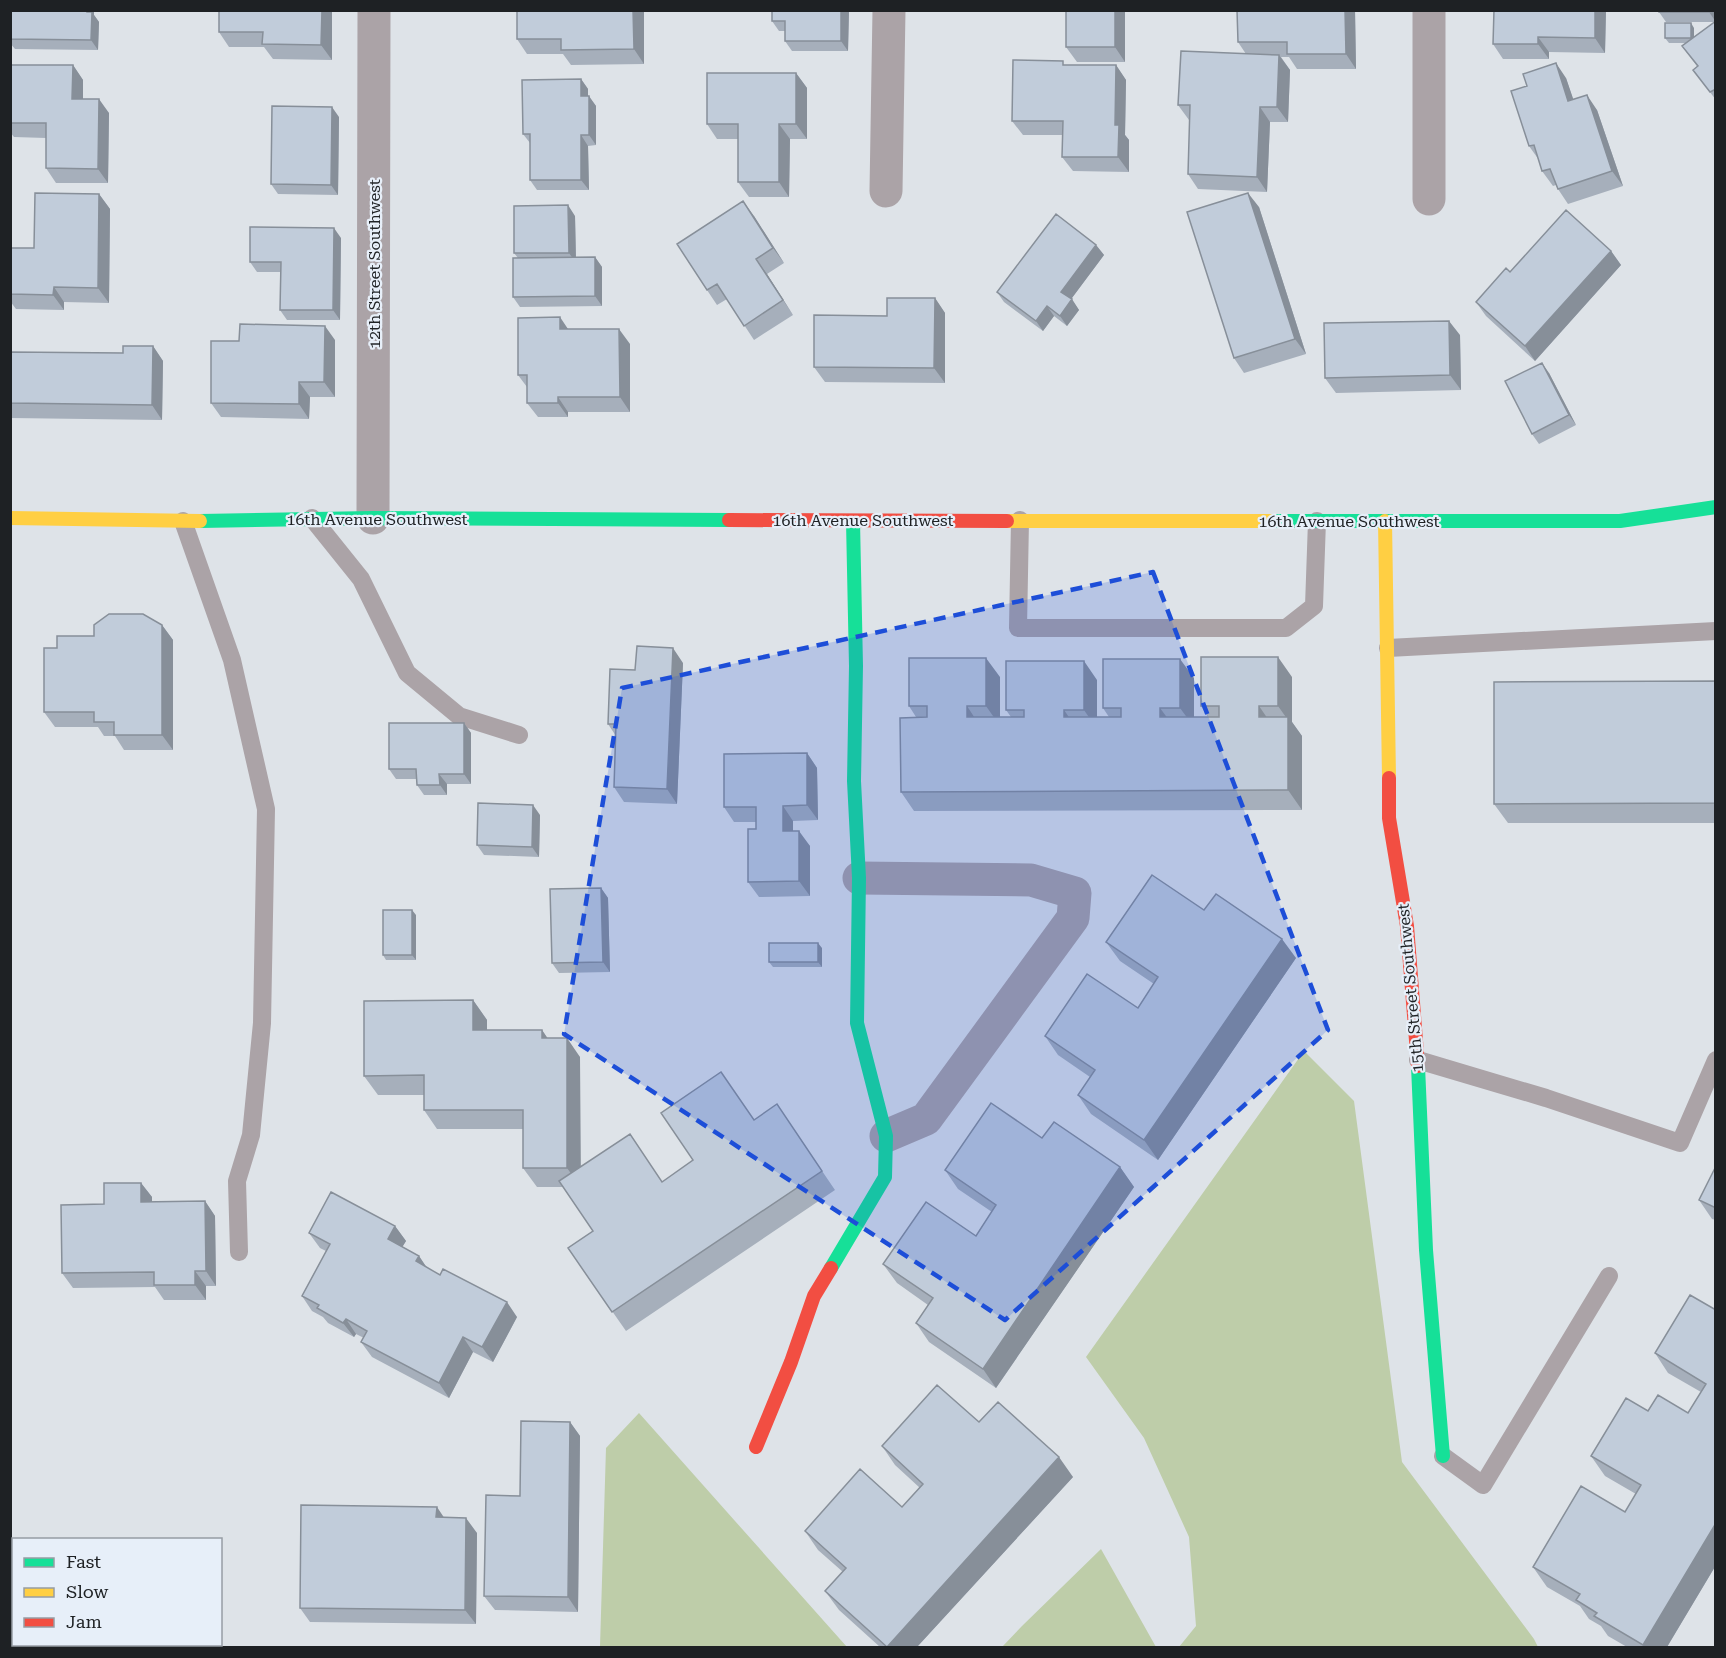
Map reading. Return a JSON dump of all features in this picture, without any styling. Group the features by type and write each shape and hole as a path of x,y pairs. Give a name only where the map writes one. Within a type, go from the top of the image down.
{"street":[{"name":"12th Street Southwest","path":"373,518 374,10"},
{"path":"886,191 889,10"},
{"path":"1429,10 1429,199"},
{"name":"16th Avenue Southwest","path":"10,518 183,521 373,518 853,521 1620,521 1716,507"},
{"path":"756,1446 791,1362 814,1296 885,1177 886,1136 856,1023 859,878 854,781 856,666 853,521"},
{"name":"15th Street Southwest","path":"1385,521 1389,818 1407,926 1418,1060 1426,1250 1443,1456"},
{"path":"859,878 1031,880 1075,893 1073,918 926,1119 886,1136"}],"lane":[{"path":"312,518 361,579 407,673 459,716 519,735"},
{"path":"1020,520 1018,628 1286,628 1314,606 1317,521"},
{"path":"183,521 232,660 266,809 261,1023 251,1135 237,1181 239,1252"},
{"path":"1388,648 1716,631"},
{"path":"1418,1060 1546,1098 1680,1143 1716,1060"},
{"path":"1443,1456 1483,1485 1609,1276"}],"highlighted area":[{"path":"1153,572 1328,1030 1005,1320 564,1034 622,688"}],"green space":[{"path":"1304,1051 1354,1101 1402,1462 1538,1647 1179,1647 1196,1626 1189,1537 1144,1438 1086,1357"},
{"path":"639,1413 847,1647 600,1647 606,1448"},
{"path":"1101,1549 1156,1647 1002,1647 1022,1626"}],"building":[{"path":"10,10 87,10 87,12 92,12 91,40 10,39"},
{"path":"219,10 322,10 321,45 262,44 263,32 219,32"},
{"path":"517,10 633,10 634,49 561,50 561,39 517,39"},
{"path":"772,10 841,10 841,41 785,41 785,21 772,21"},
{"path":"1066,10 1115,10 1115,47 1066,47"},
{"path":"1237,10 1345,10 1346,54 1287,54 1287,42 1238,42"},
{"path":"1494,10 1595,10 1595,38 1538,37 1538,44 1493,44"},
{"path":"1659,10 1709,10 1709,12 1659,12"},
{"path":"1716,21 1716,89 1710,92 1693,70 1698,66 1682,46"},
{"path":"1665,23 1691,23 1691,38 1665,38"},
{"path":"1181,51 1279,55 1277,107 1260,107 1257,177 1188,174 1190,105 1178,105"},
{"path":"1013,60 1063,61 1063,65 1116,65 1115,125 1119,125 1118,157 1062,157 1063,121 1012,121"},
{"path":"1556,63 1568,101 1587,95 1612,171 1558,189 1550,169 1542,171 1534,145 1529,146 1511,91 1527,86 1523,74"},
{"path":"10,65 73,65 72,99 99,99 98,169 46,168 46,123 10,123"},
{"path":"707,73 796,73 796,124 779,124 779,182 738,182 738,124 707,124"},
{"path":"581,79 581,96 589,96 589,135 581,135 581,180 530,180 530,134 523,134 522,80"},
{"path":"272,106 332,107 331,185 271,184"},
{"path":"35,193 99,194 98,288 54,287 53,295 10,294 10,248 34,248"},
{"path":"1248,193 1295,339 1234,358 1187,212"},
{"path":"743,201 773,248 756,259 783,300 744,326 717,284 707,290 677,244"},
{"path":"568,205 569,253 514,253 514,206"},
{"path":"1566,210 1611,251 1525,346 1476,302 1506,268 1510,272"},
{"path":"1056,214 1096,245 1061,292 1072,299 1060,316 1047,306 1036,321 997,292"},
{"path":"250,227 334,228 333,310 280,310 281,262 250,262"},
{"path":"595,257 595,296 513,297 513,258"},
{"path":"887,298 935,298 934,368 814,367 814,315 887,316"},
{"path":"560,317 560,329 619,329 620,397 558,397 558,403 527,403 527,375 518,375 518,318"},
{"path":"1449,321 1450,375 1325,378 1324,323"},
{"path":"240,324 325,326 324,382 299,382 299,404 211,403 211,341 239,341"},
{"path":"123,346 153,346 152,405 10,403 10,352 123,353"},
{"path":"1542,363 1569,415 1532,434 1505,381"},
{"path":"109,614 143,614 162,625 162,735 114,735 114,722 94,722 94,712 44,712 44,648 57,648 57,636 94,636 94,625"},
{"path":"637,646 673,648 667,789 614,787 616,724 608,724 610,669 635,670"},
{"path":"1201,657 1278,657 1278,706 1259,706 1259,717 1288,717 1288,790 901,792 900,718 927,717 927,706 909,706 909,658 986,658 986,706 967,706 967,717 1024,717 1024,710 1006,710 1006,661 1084,661 1084,710 1064,710 1064,717 1121,717 1121,708 1103,708 1103,659 1180,659 1180,708 1160,708 1160,717 1219,717 1219,706 1201,706"},
{"path":"1716,681 1716,803 1494,804 1494,682"},
{"path":"389,723 464,723 464,774 439,774 440,785 417,785 416,769 389,769"},
{"path":"807,753 807,805 783,806 783,831 799,831 799,881 748,882 748,829 756,829 756,807 724,807 724,754"},
{"path":"478,803 533,805 532,847 477,845"},
{"path":"1152,875 1204,910 1216,894 1282,939 1144,1140 1078,1095 1095,1070 1045,1036 1087,974 1138,1008 1158,977 1106,942"},
{"path":"601,888 603,962 552,963 550,889"},
{"path":"383,910 412,910 412,955 383,955"},
{"path":"769,943 818,943 818,962 769,962"},
{"path":"473,1000 473,1030 542,1030 542,1038 567,1038 567,1168 523,1168 523,1110 424,1110 424,1075 364,1076 364,1001"},
{"path":"721,1072 754,1120 777,1104 822,1171 612,1312 568,1248 593,1231 559,1181 630,1134 662,1182 693,1160 661,1113"},
{"path":"991,1103 1042,1138 1054,1122 1120,1167 983,1369 916,1323 933,1298 883,1264 926,1202 976,1236 996,1205 945,1170"},
{"path":"1716,1166 1716,1208 1699,1200"},
{"path":"104,1183 141,1183 141,1202 205,1201 206,1271 195,1271 195,1285 154,1285 154,1272 62,1273 61,1205 104,1204"},
{"path":"331,1192 395,1226 388,1239 419,1256 416,1261 440,1275 443,1269 507,1302 482,1347 463,1337 439,1383 361,1342 367,1331 346,1319 343,1323 317,1308 319,1305 302,1296 330,1244 309,1233"},
{"path":"1690,1295 1716,1310 1716,1523 1643,1645 1594,1616 1597,1613 1576,1600 1580,1594 1533,1567 1581,1486 1625,1512 1641,1485 1591,1456 1626,1398 1648,1411 1658,1395 1688,1413 1706,1384 1655,1353"},
{"path":"937,1385 979,1422 998,1402 1059,1457 887,1647 825,1591 846,1568 805,1531 860,1469 902,1507 923,1484 882,1446"},
{"path":"521,1421 570,1422 568,1597 484,1596 486,1495 520,1496"},
{"path":"301,1505 437,1507 436,1517 466,1518 465,1610 300,1608"}],"traffic: fast":[{"path":"1272,521 1620,521 1716,507"},
{"path":"200,521 373,518 729,520"},
{"path":"831,1268 885,1177 886,1136 857,1023 859,878 854,781 856,666 853,521"},
{"path":"1418,1066 1426,1250 1443,1456"}],"traffic: slow":[{"path":"10,518 200,521"},
{"path":"1007,521 1272,521"},
{"path":"1385,521 1389,778"}],"traffic: jam":[{"path":"729,520 1007,521"},
{"path":"1389,778 1389,818 1407,926 1418,1066"},
{"path":"756,1447 791,1362 814,1296 831,1268"}]}
